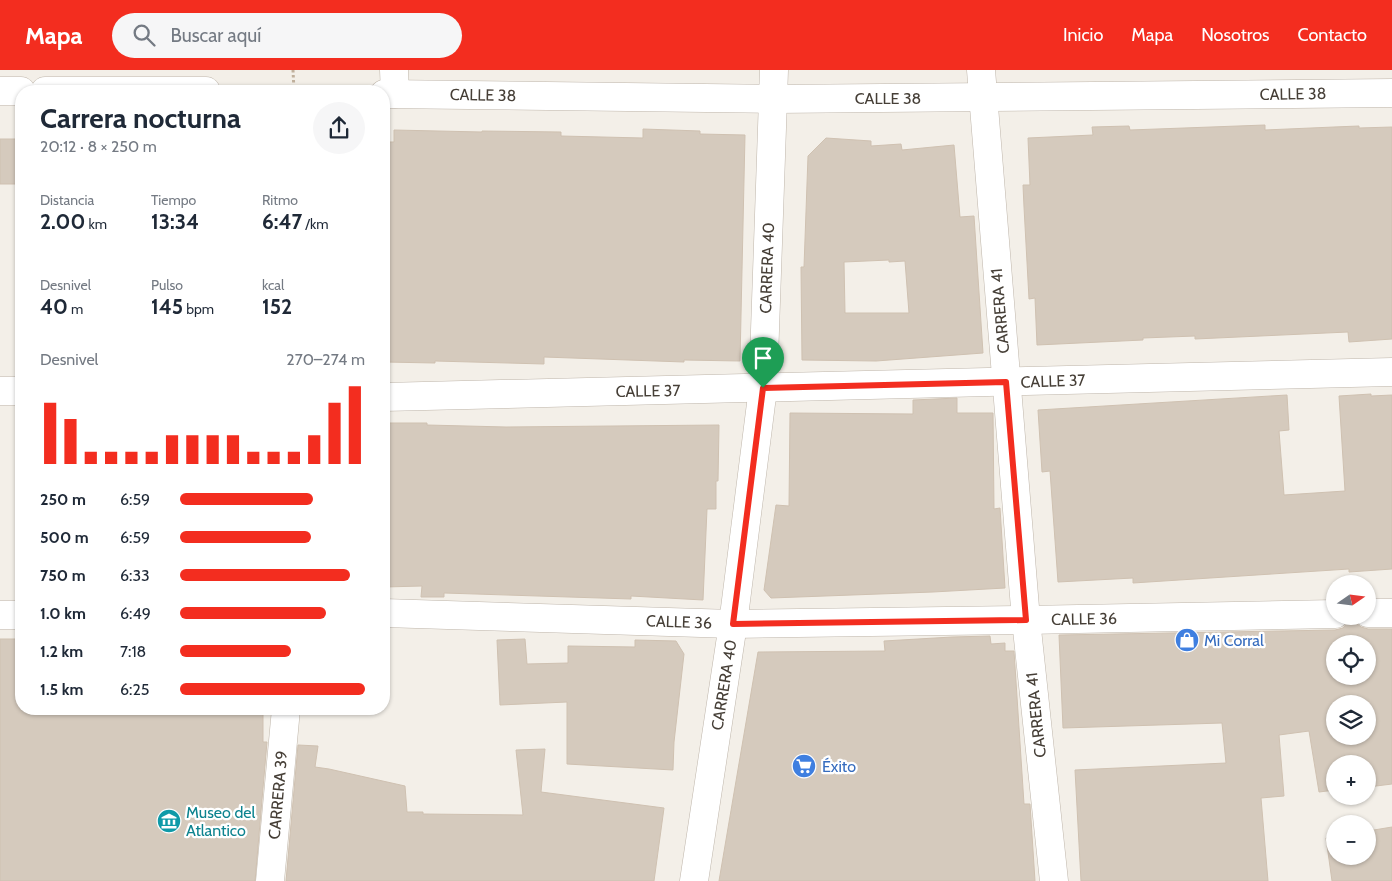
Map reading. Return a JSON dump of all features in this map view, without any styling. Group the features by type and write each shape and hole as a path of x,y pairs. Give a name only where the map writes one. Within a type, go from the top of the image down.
{"street":[{"name":"CARRERA 40","path":"694,881 733,624 763,388 774,70"},
{"name":"CARRERA 41","path":"981,70 1026,620 1054,881"},
{"name":"CALLE 38","path":"391,86 774,98 1392,93"},
{"path":"0,91 15,91"},
{"name":"CALLE 37","path":"390,397 1392,372"},
{"path":"0,391 15,391"},
{"name":"CALLE 36","path":"390,613 733,624 1326,614"},
{"path":"1376,613 1392,613"},
{"path":"0,615 15,614"},
{"name":"CARRERA 39","path":"270,881 285,715"}],"path":[{"path":"293,70 294,85"}],"building":[{"path":"1265,125 1265,130 1359,126 1359,128 1392,127 1392,339 1349,342 1348,332 1195,339 1195,336 1143,338 1143,340 1037,345 1035,298 1029,299 1023,185 1030,185 1028,138 1093,135 1092,127 1129,126 1130,130"},
{"path":"643,129 700,131 700,134 745,135 740,361 684,360 684,362 544,357 544,364 435,361 435,363 390,362 390,142 394,142 394,130 561,132 561,136 643,138"},
{"path":"826,138 871,141 871,146 901,144 902,150 954,145 960,217 974,216 983,353 876,361 802,360 801,267 804,267 808,156","holes":["889,260 889,262 905,261 909,313 845,313 844,262"]},
{"path":"0,139 15,139 15,184 0,184"},
{"path":"1371,394 1371,396 1392,395 1392,569 1349,572 1349,569 1133,583 1133,578 1058,582 1050,471 1042,472 1038,410 1287,395 1289,430 1279,431 1284,495 1345,491 1339,396"},
{"path":"957,398 957,413 993,413 994,509 1000,508 1005,588 771,598 764,590 776,505 789,506 790,413 913,414 913,400"},
{"path":"390,423 506,427 719,425 716,509 707,509 703,600 631,596 631,599 444,593 444,597 421,597 422,586 390,587"},
{"path":"1346,625 1359,625 1368,629 1392,629 1392,784 1376,786 1376,755 1326,755 1326,791 1319,792 1309,731 1279,735 1284,796 1261,798 1268,881 1081,881 1075,770 1226,763 1222,723 1063,728 1059,635 1335,630 1343,628"},
{"path":"990,636 991,644 1005,643 1005,651 1014,651 1024,804 1030,804 1035,881 719,881 758,652 885,651 884,641"},
{"path":"0,639 15,639 15,715 263,715 263,742 267,742 255,881 0,881"},
{"path":"525,639 527,664 568,663 568,646 635,647 635,640 676,641 684,654 674,742 673,770 567,764 567,702 500,705 497,640"},
{"path":"298,745 318,746 315,767 405,786 407,812 423,812 423,814 523,815 516,750 545,749 541,792 664,808 654,881 286,881"},
{"path":"1392,827 1392,881 1332,881 1330,865 1376,865 1376,830"}],"place":[{"name":"Mi Corral","path":"1187,640"},
{"name":"Éxito","path":"804,766"},
{"name":"Museo del Atlantico","path":"169,821"}],"route":[{"path":"1006,382 1026,620 733,624 763,388 1006,382"}]}
